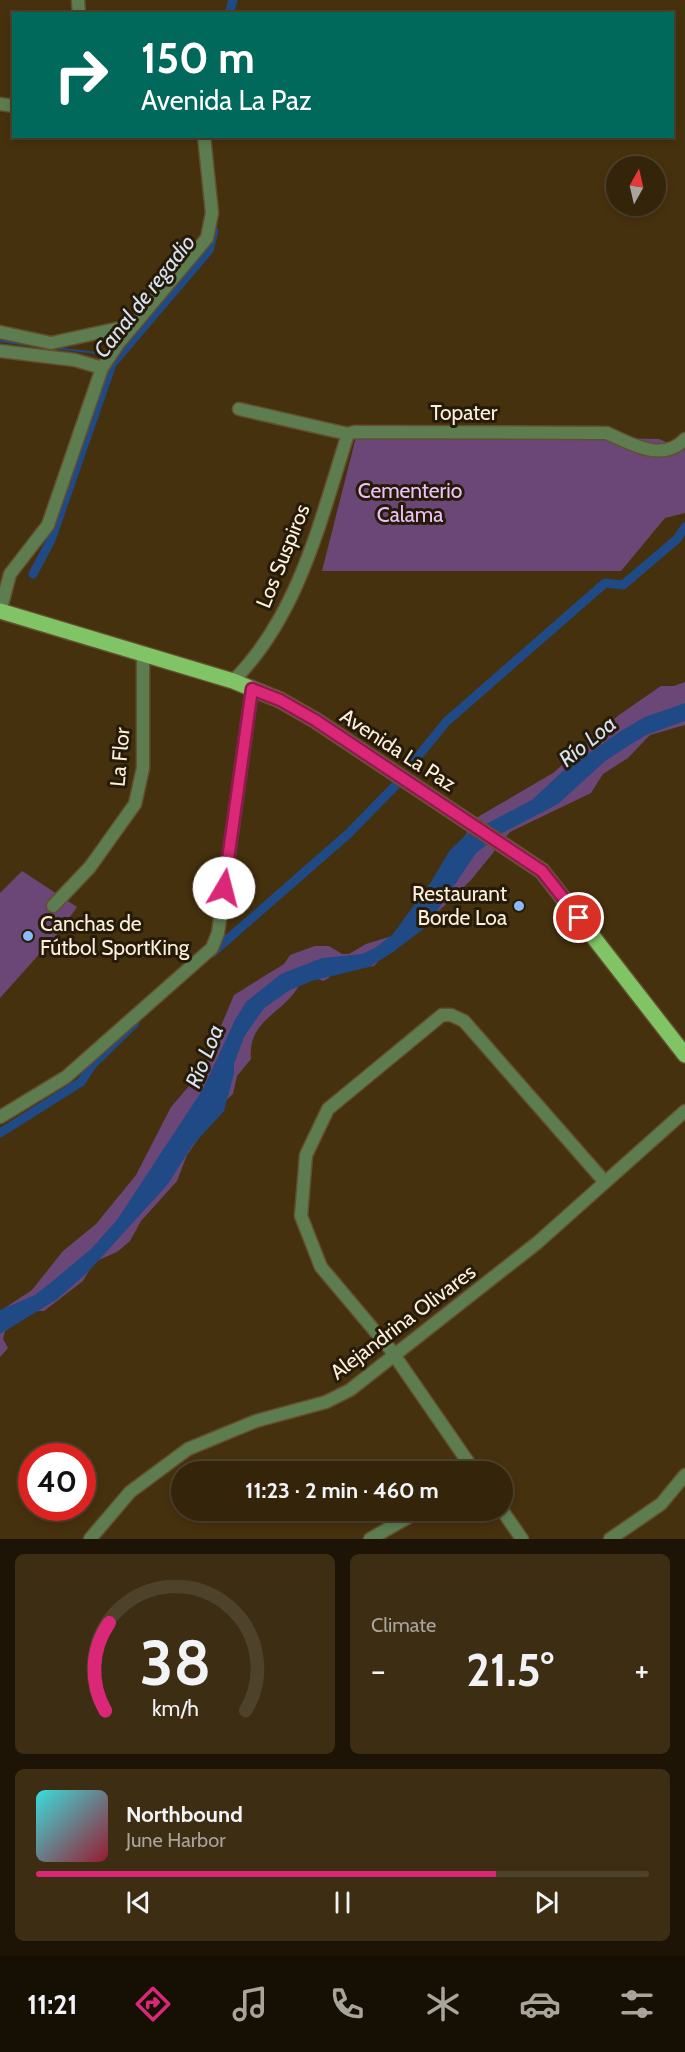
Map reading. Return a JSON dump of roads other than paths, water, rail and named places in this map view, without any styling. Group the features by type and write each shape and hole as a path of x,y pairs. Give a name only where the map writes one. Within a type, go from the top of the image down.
{"main road":[{"name":"Avenida La Paz","path":"0,612 233,681 280,700 315,720 542,871 685,1055"}],"street":[{"path":"0,612 10,574 48,525 102,368 134,325 207,238 212,213 204,138"},
{"path":"0,332 51,343 134,325"},
{"path":"0,351 75,360 102,368"},
{"name":"Topater","path":"240,409 348,434 354,432 607,433 651,450 666,450 679,446 685,440"},
{"name":"Los Suspiros","path":"233,681 257,656 284,613 310,552 348,434"},
{"name":"La Flor","path":"53,906 90,867 135,804 143,768 143,654"},
{"path":"0,1117 66,1077 212,948 218,933 252,689"},
{"path":"467,1461 396,1357 321,1267 301,1216 306,1155 328,1109 442,1016 458,1017 464,1021 604,1181"},
{"name":"Alejandrina Olivares","path":"90,1539 130,1492 188,1449 256,1421 326,1402 350,1390 396,1357 537,1243 685,1111"},
{"path":"610,1539 661,1504 685,1475"},
{"path":"370,1539 402,1521"},
{"path":"510,1521 522,1539"}],"water":[{"path":"685,703 685,721 646,735 625,748 604,762 558,804 502,833 476,853 433,917 422,930 393,952 369,967 312,981 290,990 264,1008 244,1037 234,1064 234,1074 224,1111 192,1146 168,1184 87,1273 56,1300 0,1334 0,1310 35,1295 92,1248 117,1220 203,1089 235,1020 246,1002 281,974 322,958 362,954 375,948 393,934 431,882 450,850 467,834 532,800 563,771 621,731 645,717"}],"waterway":[{"name":"Canal de regadio","path":"230,12 233,0"},
{"name":"Canal de regadio","path":"33,574 51,540 112,364 209,250 214,231"},
{"path":"0,341 35,346"},
{"path":"53,348 107,354"},
{"path":"411,765 446,722 605,583 623,585 677,539 685,527"},
{"path":"212,953 348,834 396,785"},
{"path":"0,1133 81,1082 92,1065 135,1023"}],"place":[{"name":"Restaurant Borde Loa","path":"519,906"},
{"name":"Canchas de Fútbol SportKing","path":"28,936"}],"park label":[{"name":"Cementerio Calama","path":"410,503"}],"water label":[{"name":"Río Loa","path":"587,741"},
{"name":"Río Loa","path":"204,1056"}]}
